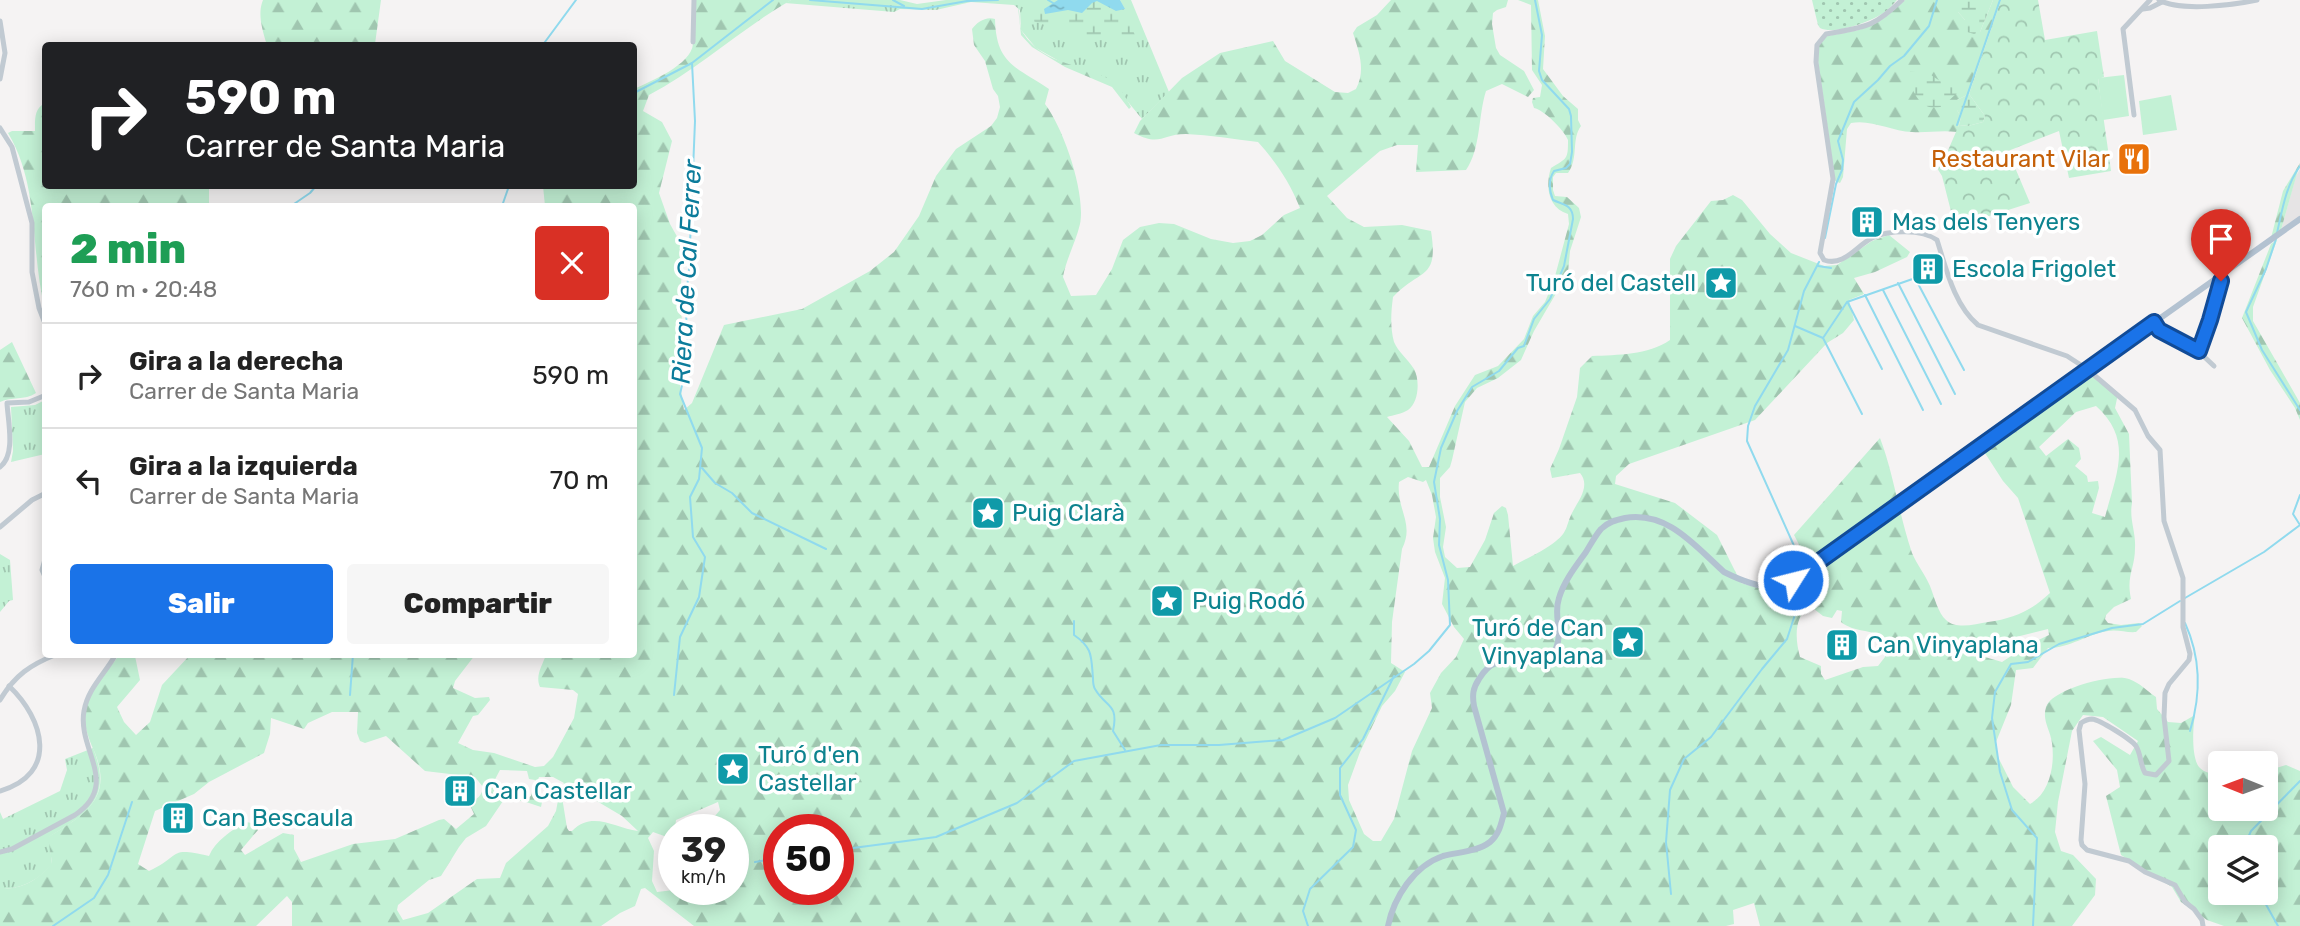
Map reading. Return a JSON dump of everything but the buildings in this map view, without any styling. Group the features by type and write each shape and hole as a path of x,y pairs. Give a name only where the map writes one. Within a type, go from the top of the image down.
{"main road":[{"path":"1388,926 1400,892 1422,870 1440,857 1485,845 1500,830 1504,813 1474,706 1472,695 1475,685 1483,671 1494,662 1534,664 1553,655 1560,635 1560,593 1602,528 1614,520 1632,517 1661,520 1675,528 1724,572 1768,587 1784,585 2300,219"}],"street":[{"path":"693,42 694,0"},
{"path":"1902,0 1884,17 1867,27 1826,34 1817,45 1816,62 1833,180 1820,248 1821,256 1828,261 1839,261 1873,238 1887,234 1923,233 1931,236 1937,240 1954,289 1970,319 1978,325 2067,356 2087,369 2135,410 2148,436 2160,450 2164,521 2183,578 2183,627 2190,653 2189,660 2165,693 2164,717 2169,761 2156,775 2145,773 2141,767 2139,751 2133,742 2092,719 2081,723 2079,730 2085,784 2081,839 2087,850 2129,861 2153,877 2175,885 2185,902 2202,920 2203,926"},
{"path":"2134,116 2123,30 2150,0"},
{"path":"2143,9 2160,1 2171,5 2194,6 2257,0"},
{"path":"0,21 5,52 0,79"},
{"path":"0,128 12,147 32,223 32,272 42,316"},
{"path":"2199,351 2221,281 2218,277"},
{"path":"2154,322 2159,330 2199,351 2214,366"},
{"path":"0,467 5,464 9,450 4,403 29,402 42,397"},
{"path":"0,527 42,495"},
{"path":"0,700 17,676 47,658"},
{"path":"0,852 12,849 75,815 85,809 92,799 97,772 84,731 83,714 87,697 113,658"},
{"path":"0,791 11,787 31,772 38,761 40,744 37,726 30,710 9,686"}],"shaded area":[{"path":"2300,169 2300,216 2281,230 2296,176"}],"green space":[{"path":"263,0 381,0 375,42 266,42 262,29"},
{"path":"695,0 791,0 686,73 649,95 643,111 662,122 672,141 659,193 670,224 684,249 680,295 684,347 679,378 684,410 692,403 724,325 802,309 870,271 894,252 919,216 936,176 956,149 991,126 1000,107 998,96 993,89 985,61 974,45 972,29 982,20 995,19 999,46 1010,63 1049,89 1045,104 1066,145 1080,196 1080,224 1063,277 1071,296 1096,295 1112,269 1123,240 1140,227 1159,223 1174,224 1211,239 1233,243 1250,241 1262,235 1284,215 1300,208 1282,173 1258,142 1186,134 1150,139 1134,133 1140,121 1182,78 1220,53 1273,41 1285,61 1335,92 1348,93 1356,89 1361,75 1353,33 1357,27 1377,15 1391,0 1508,0 1506,7 1493,13 1496,48 1500,55 1524,71 1534,90 1528,97 1502,84 1486,91 1477,142 1466,170 1416,172 1418,145 1397,145 1380,151 1327,196 1347,218 1364,227 1402,225 1431,231 1433,247 1430,266 1393,297 1392,308 1394,342 1416,374 1416,396 1408,410 1387,417 1409,441 1422,467 1429,467 1455,406 1475,375 1498,366 1524,339 1533,316 1545,302 1554,280 1569,224 1568,214 1552,202 1548,189 1551,168 1567,155 1568,140 1553,121 1534,108 1533,98 1540,97 1542,85 1532,70 1531,5 1518,0 1538,0 1545,36 1543,69 1563,96 1578,109 1581,126 1576,137 1571,167 1568,173 1556,173 1553,177 1553,190 1555,196 1567,197 1579,208 1581,217 1570,251 1568,273 1534,331 1521,360 1498,378 1477,388 1465,402 1450,467 1440,478 1440,497 1446,527 1443,547 1445,557 1457,568 1470,567 1485,540 1494,513 1502,506 1506,508 1508,515 1513,566 1563,535 1584,483 1580,473 1552,478 1550,469 1577,397 1580,368 1592,356 1652,349 1670,340 1670,259 1676,246 1711,201 1723,200 1733,195 1742,200 1770,234 1791,253 1824,266 1837,265 1872,241 1889,235 1910,252 1907,257 1875,272 1854,278 1864,294 1849,300 1854,320 1843,333 1827,343 1755,420 1629,464 1616,476 1615,484 1675,503 1717,535 1741,583 1769,591 1781,590 1799,580 1817,579 1794,535 1880,438 1912,553 1941,613 1950,623 1961,626 1997,620 2029,609 2050,593 2018,498 2003,481 1983,450 2090,374 2118,394 2115,408 2129,434 2131,515 2135,542 2131,599 2114,607 2105,619 2108,623 2139,623 2142,626 2136,632 2108,631 2064,646 2048,648 2033,668 2016,670 2011,705 1996,742 1997,755 2013,787 2030,804 2047,786 2052,769 2052,743 2045,717 2046,707 2051,700 2083,684 2121,678 2137,683 2156,697 2157,709 2168,722 2181,723 2195,715 2193,734 2196,762 2208,772 2208,821 2278,821 2278,767 2286,765 2300,771 2300,926 2224,926 2207,920 2181,902 2172,887 2121,855 2106,796 2120,787 2117,770 2093,741 2101,737 2130,755 2138,741 2103,717 2083,715 2072,731 2055,832 2061,851 2073,855 2096,879 2095,895 2072,926 1760,926 1754,903 1733,910 1734,924 1726,926 694,926 667,905 749,905 749,814 717,814 720,810 718,802 690,814 658,814 658,834 653,832 648,838 654,851 652,881 658,898 645,888 641,889 635,906 601,926 292,926 292,902 287,896 256,926 0,926 0,889 23,885 47,869 52,863 48,837 83,813 98,794 100,769 87,732 85,710 95,688 117,658 135,658 140,680 117,707 124,722 136,735 150,722 162,685 187,658 473,658 455,681 453,688 475,698 489,697 490,700 478,715 473,716 458,743 473,750 494,753 535,767 544,766 553,757 574,718 578,694 573,690 540,687 539,675 545,658 637,658 637,203 545,203 543,189 637,189 637,88 678,65 691,52","holes":["2096,406 2115,432 2119,458 2105,517 2092,513 2099,488 2098,481 2088,482 2087,476 2075,466 2081,459 2079,448 2068,439 2046,456 2039,447 2076,412","1408,477 1423,482 1426,480 1436,517 1433,538 1435,552 1445,578 1442,604 1464,639 1456,657 1441,673 1430,693 1432,708 1412,751 1394,819 1381,841 1373,841 1364,834 1349,800 1348,785 1382,706 1395,691 1405,672 1391,663 1392,622 1402,549 1407,532 1399,482","1809,605 1823,616 1832,618 1837,610 1842,611 1841,622 1886,638 1885,657 1878,666 1863,667 1825,680 1821,674 1821,666 1800,657 1797,643 1798,623","2048,629 2049,635 2002,662 1985,657 1985,649 2000,641","332,712 358,712 357,733 360,741 365,743 386,736 425,771 475,777 483,787 479,797 469,803 474,814 456,829 444,819 439,820 395,839 353,844 301,862 294,849 294,835 283,833 245,855 241,850 258,830 257,824 246,822 220,841 209,856 180,852 149,871 138,864 155,811 194,794 209,782 264,753 270,734 271,718 304,729 308,723","500,770 527,771 529,779 535,780 531,796 527,798 495,794 492,785","539,777 553,777 564,783 556,811 548,826 506,863 500,878 477,879 428,913 403,920 397,910 398,905 429,880 441,876 466,838 486,826 503,801 523,801 541,807 542,802 533,795","568,784 622,816 638,831 596,821 569,831 562,797"]},
{"path":"791,0 900,0 917,4 946,0 1058,0 1124,9 1120,0 1131,0 1169,92 1142,119 1111,81 1059,61 1036,48 1021,30 1020,10 1014,5 971,2 936,10 900,9 894,12 785,3"},
{"path":"1050,0 1120,0 1137,40 1116,36 1078,36 1064,25 1047,25 1032,21 1030,11"},
{"path":"1812,0 1897,0 1874,18 1850,27 1826,30 1818,25"},
{"path":"1905,0 1958,0 1958,12 1965,20 1965,28 1980,32 1993,0 2001,0 1969,94 1957,100 1957,110 1961,117 1957,132 1912,132 1866,123 1851,123 1847,129 1843,177 1840,183 1835,181 1818,61 1819,45 1827,36 1861,29 1877,22"},
{"path":"1958,0 1993,0 1980,32 1974,34 1964,31 1965,20 1958,12"},
{"path":"2001,0 2038,0 2045,40 2097,31 2104,77 2098,79 2111,171 2069,178 2059,131 2008,151 2030,203 1955,227 1942,176 1937,168 1959,125 1968,126 1983,122 1985,116 1969,94"},
{"path":"1018,7 1021,30 1032,44 1054,58 1112,81 1131,107 1129,109 1112,87 1065,67 1032,47 1021,35"},
{"path":"1910,71 1931,75 1943,83 1955,80 1957,93 1942,107 1924,105 1914,92"},
{"path":"2124,75 2129,116 2103,120 2098,78"},
{"path":"1969,94 1985,116 1983,122 1968,126 1959,125 1961,117 1954,105 1957,100"},
{"path":"2171,95 2177,130 2143,135 2139,101"},
{"path":"41,105 42,189 209,189 209,203 42,203 42,296 30,197 18,153 8,133 35,131 35,118"},
{"path":"2300,163 2281,230 2271,238 2283,191"},
{"path":"2277,240 2253,307 2253,321 2300,403 2300,420 2242,318 2271,244"},
{"path":"12,342 36,393 0,402 0,350"},
{"path":"42,402 42,455 11,462 11,407 35,405"},
{"path":"0,554 10,560 13,600 0,612"},
{"path":"93,748 100,780 93,802 75,820 49,837 52,864 47,870 23,885 0,889 0,812 3,819 60,791 67,770 65,759"}],"water":[{"path":"1058,0 1120,0 1125,9 1116,11 1097,1 1082,13 1068,10 1045,14 1044,9"}],"waterway":[{"path":"545,42 576,0"},
{"name":"Riera de Cal Ferrer","path":"674,695 680,637 699,597 705,557 693,537 690,497 699,479 702,448 680,394 687,364 686,298 695,121 692,63 773,0"},
{"path":"810,0 922,9 967,1 998,0"},
{"path":"893,0 904,6"},
{"path":"1048,0 1053,3"},
{"path":"854,848 936,837 1017,803 1074,761 1161,745 1219,745 1283,740 1335,718 1414,664 1429,651 1450,625 1448,580 1439,545 1440,519 1434,482 1441,448 1457,411 1472,387 1499,371 1518,348 1524,346 1534,319 1550,299 1564,266 1573,219 1570,208 1553,200 1550,189 1554,171 1570,164 1571,116 1569,109 1542,80 1539,71 1542,35 1535,0"},
{"path":"1825,238 1836,184 1842,170 1843,160 1838,141 1854,102 1890,66 1904,56 1929,26 1937,0"},
{"path":"1957,125 2000,0"},
{"path":"637,91 692,63"},
{"path":"2277,233 2288,190 2300,166"},
{"path":"295,203 313,189"},
{"path":"503,203 508,189"},
{"path":"2276,239 2266,269 2246,312 2262,350 2300,410"},
{"path":"1804,568 1747,441 1748,426 1755,406 1788,350 1804,291 1819,262"},
{"path":"1818,266 1831,268"},
{"path":"1795,326 1823,338 1847,302 1921,276"},
{"path":"1915,278 1964,370"},
{"path":"1898,283 1955,394"},
{"path":"1883,290 1941,404"},
{"path":"1865,295 1923,410"},
{"path":"1848,303 1882,369"},
{"path":"1823,338 1862,414"},
{"path":"702,468 715,483 732,493 752,513 826,549"},
{"path":"2185,598 2264,552 2300,525 2293,514 2300,495"},
{"path":"1671,894 1666,842 1670,790 1684,759 1711,737 1787,639 1805,584 1804,573"},
{"path":"2033,926 2037,838 2012,810 2000,772 1992,718 1995,692 2011,664 2028,662 2059,644 2112,628 2143,624 2180,601"},
{"path":"1074,621 1074,635 1085,644 1090,653 1094,688 1113,710 1113,731 1125,750"},
{"path":"2185,623 2194,650 2198,677 2190,731"},
{"path":"350,695 353,658"},
{"path":"1308,926 1303,911 1310,889 1353,847 1356,830 1340,795 1340,768 1363,739 1394,676"},
{"path":"2249,835 2300,781"},
{"path":"53,926 94,898 108,875 132,802"},
{"path":"755,862 763,861"},
{"path":"2266,905 2278,926"}],"place":[{"name":"Restaurant Vilar","path":"2134,159"},
{"name":"Mas dels Tenyers","path":"1867,222"},
{"name":"Escola Frigolet","path":"1928,269"},
{"name":"Turó del Castell","path":"1721,283"},
{"name":"Puig Clarà","path":"988,513"},
{"name":"Puig Rodó","path":"1167,601"},
{"name":"Turó de Can Vinyaplana","path":"1628,642"},
{"name":"Can Vinyaplana","path":"1842,645"},
{"name":"Turó d'en Castellar","path":"733,769"},
{"name":"Can Castellar","path":"460,791"},
{"name":"Can Bescaula","path":"178,818"}],"route":[{"path":"1793,580 2154,322 2159,330 2199,351 2221,281"}]}
